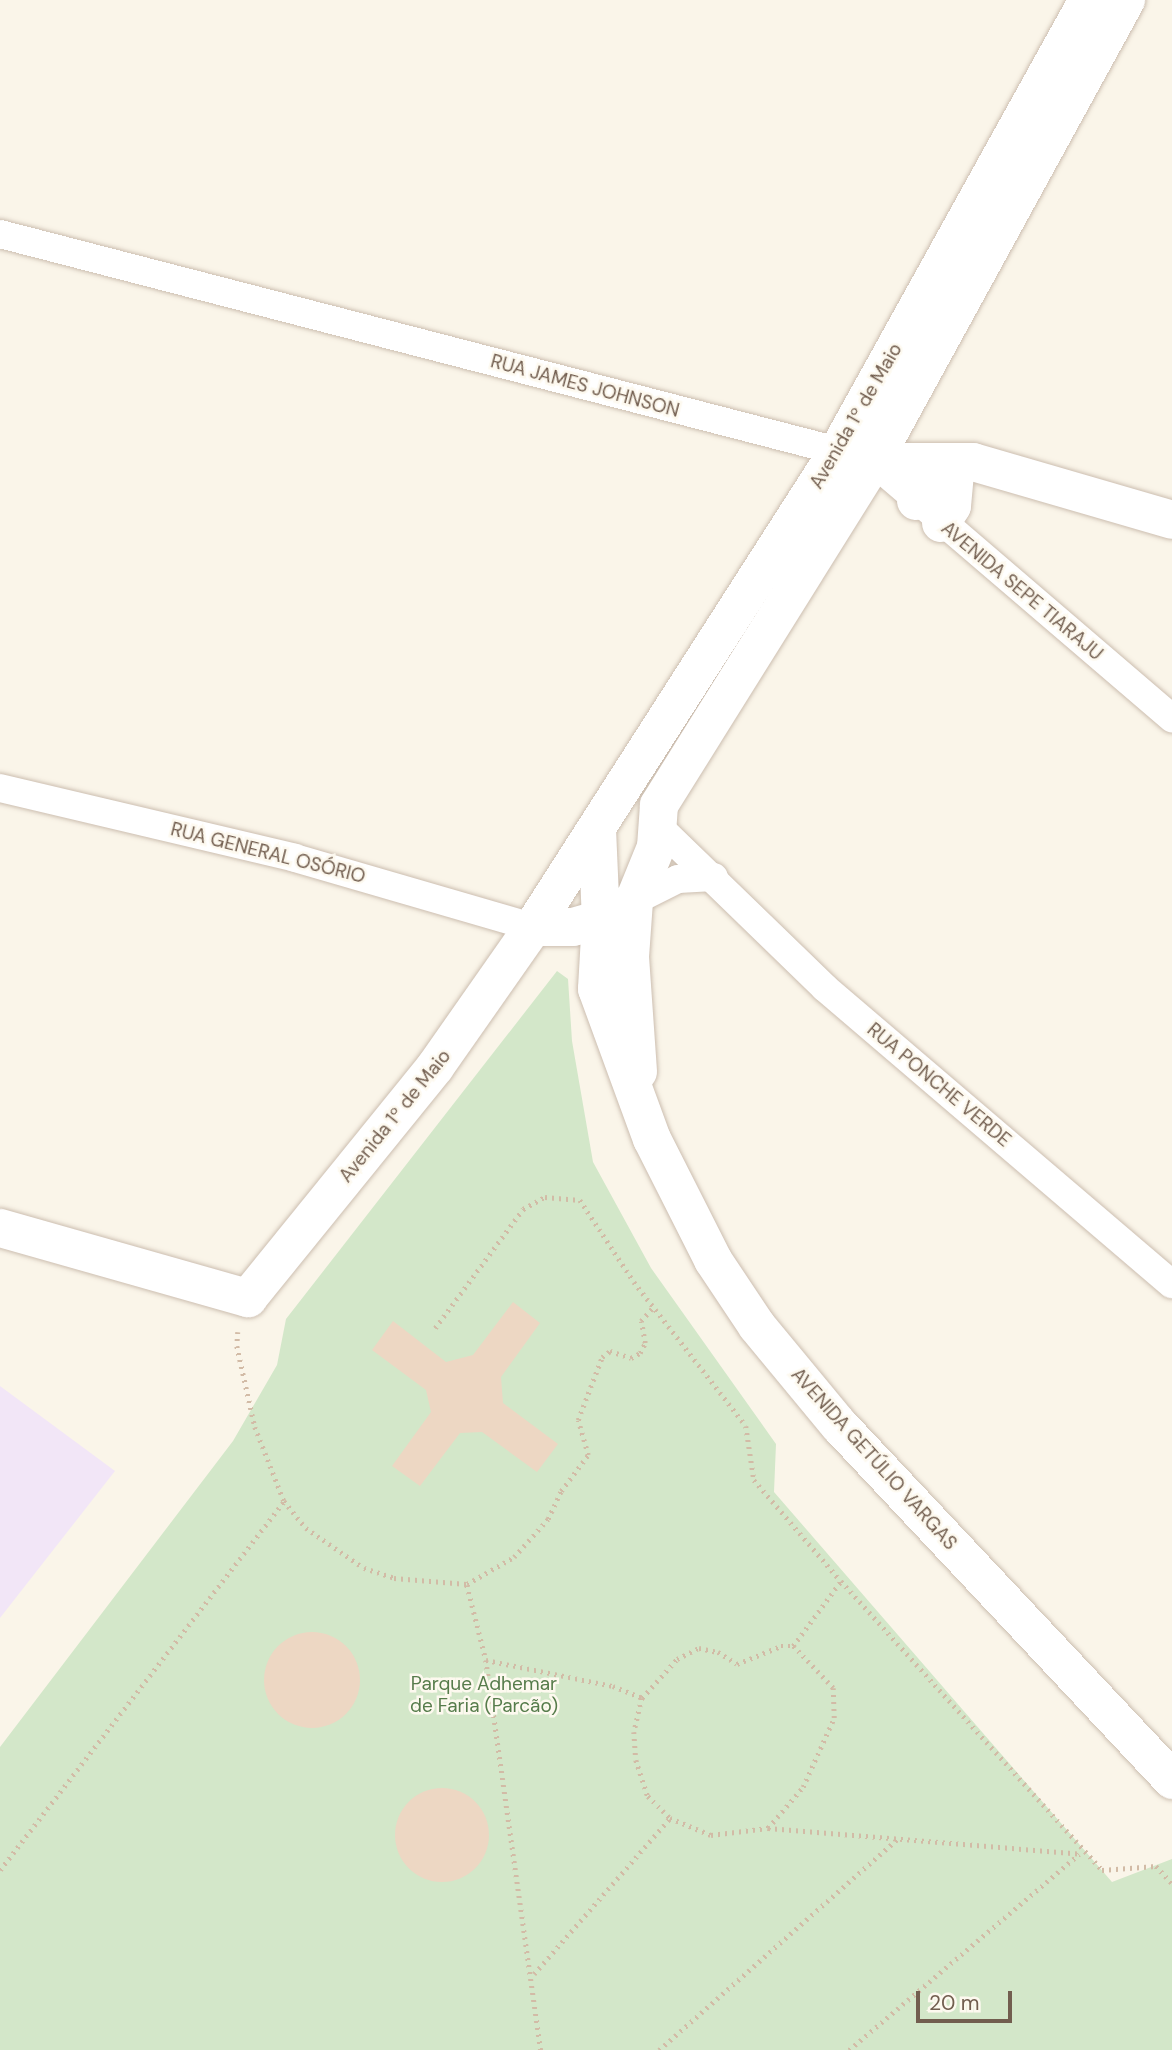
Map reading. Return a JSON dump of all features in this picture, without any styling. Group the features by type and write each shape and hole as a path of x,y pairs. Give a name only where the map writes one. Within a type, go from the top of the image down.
{"main road":[{"name":"Avenida 1º de Maio","path":"243,1309 435,1067 856,456 1088,0"},
{"name":"Avenida 1º de Maio","path":"617,910 649,870 659,805 856,456 1126,0"},
{"name":"RUA JAMES JOHNSON","path":"856,456 973,462 1172,520"},
{"path":"929,512 924,485 952,462"},
{"path":"600,825 639,815 657,825"},
{"name":"AVENIDA GETÚLIO VARGAS","path":"600,825 617,910 630,957 639,1055 636,1095"},
{"path":"533,927 564,928 617,910"},
{"name":"AVENIDA GETÚLIO VARGAS","path":"617,910 597,989 636,1095 684,1209 757,1326 839,1425 1172,1780"},
{"path":"533,927 580,958 597,989"},
{"path":"0,1228 243,1309"}],"street":[{"name":"RUA JAMES JOHNSON","path":"0,234 856,456"},
{"name":"AVENIDA SEPE TIARAJU","path":"856,456 929,512 1172,718"},
{"name":"RUA GENERAL OSÓRIO","path":"0,788 296,858 533,927"},
{"name":"RUA PONCHE VERDE","path":"657,825 714,877 825,988 1172,1284"},
{"path":"617,910 678,879 714,877"}],"path":[{"path":"435,1328 523,1209 545,1197 580,1200 653,1307 746,1426 754,1480 1084,1854 1102,1870 1156,1866 1172,1883"},
{"path":"243,1309 237,1346 255,1427 284,1500 306,1528 364,1568 394,1578 467,1584 514,1557 548,1519 561,1491 588,1455 578,1420 602,1357 610,1351 631,1358 640,1353 645,1343 641,1321 653,1307"},
{"path":"0,1870 284,1500"},
{"path":"793,1646 842,1581"},
{"path":"467,1584 486,1660 534,1975 541,2050"},
{"path":"768,1828 803,1787 834,1718 833,1688 793,1646 781,1646 737,1664 719,1652 699,1647 677,1659 642,1698 634,1732 636,1760 648,1796 670,1818 711,1835 768,1828 1084,1854"},
{"path":"486,1660 613,1686 642,1698"},
{"path":"534,1975 670,1818"},
{"path":"659,2050 900,1838"},
{"path":"849,2050 1084,1854"}],"shaded area":[{"path":"0,1386 115,1471 0,1618"}],"green space":[{"name":"Parque Adhemar de Faria (Parcão)","path":"557,971 568,979 572,1041 593,1162 651,1268 776,1444 774,1492 1112,1882 1172,1859 1172,2050 0,2050 0,1747 233,1441 277,1365 286,1319"}],"building":[{"path":"513,1302 540,1323 501,1377 503,1403 558,1444 537,1472 482,1432 460,1433 420,1486 392,1466 431,1412 426,1390 372,1350 393,1321 446,1362 473,1355"},
{"path":"312,1632 331,1635 346,1646 357,1661 360,1680 357,1699 346,1714 331,1725 312,1728 293,1725 278,1714 267,1699 264,1680 267,1661 278,1646 293,1635"},
{"path":"442,1788 460,1791 475,1802 486,1817 489,1835 486,1853 475,1868 460,1879 442,1882 424,1879 409,1868 398,1853 395,1835 398,1817 409,1802 424,1791"}]}
